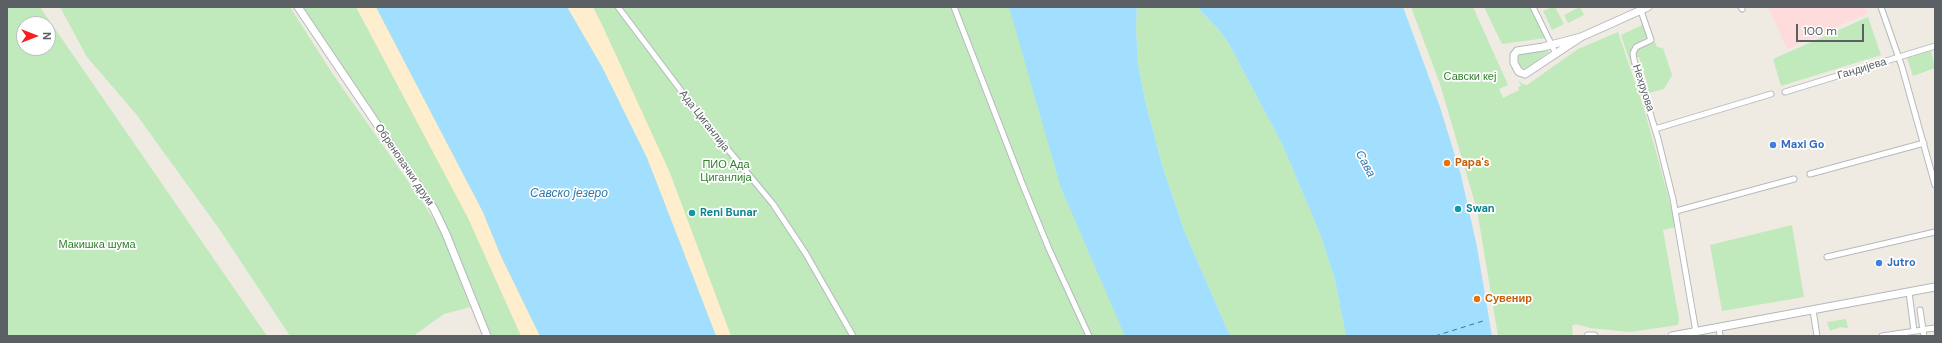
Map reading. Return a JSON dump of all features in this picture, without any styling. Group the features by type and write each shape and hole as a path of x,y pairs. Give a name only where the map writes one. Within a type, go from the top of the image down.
{"street":[{"name":"Обреновачки друм","path":"298,7 434,209 446,234 487,336"},
{"name":"Ада Циганлија","path":"618,7 701,117 773,204 806,254 853,336"},
{"path":"954,7 1028,197 1089,336"},
{"path":"1533,7 1556,54"},
{"path":"1581,37 1552,45 1516,52 1514,63 1519,72 1525,74 1581,37 1640,9 1648,7"},
{"path":"1881,7 1899,57 1935,46"},
{"name":"Нехруова","path":"1640,9 1651,40 1636,47 1633,56 1655,129 1676,211"},
{"name":"Гандијева","path":"1785,92 1899,57 1935,185"},
{"path":"1655,129 1771,94"},
{"path":"1810,174 1924,143"},
{"path":"1696,332 1676,211 1794,179"},
{"path":"1827,257 1935,232"},
{"path":"1672,336 1935,287"},
{"path":"1909,292 1914,331"},
{"path":"1813,310 1817,336"},
{"path":"1920,310 1925,329 1924,336"},
{"path":"1719,327 1720,336"},
{"path":"1883,336 1935,328"},
{"path":"1588,336 1594,336"}],"shaded area":[{"path":"1768,7 1865,7 1868,13 1787,49"}],"green space":[{"name":"Макишка шума","path":"7,7 40,7 46,16 16,16 16,56 56,56 56,30 267,336 7,336"},
{"path":"60,7 290,7 332,73 422,201 443,235 470,307 444,314 413,336 290,336 220,230 136,114 87,57"},
{"name":"ПИО Ада Циганлија","path":"303,7 1035,7 1149,336 491,336 442,217"},
{"path":"1137,7 1197,7 1219,30 1229,44 1283,146 1321,235 1335,280 1346,336 1230,336 1184,230 1162,165 1145,100 1138,64 1136,26"},
{"name":"Савски кеј","path":"1411,7 1473,7 1508,85 1499,89 1503,98 1519,90 1518,87 1521,86 1518,80 1522,84 1527,85 1578,49 1618,32 1645,112 1672,210 1675,227 1663,230 1679,319 1678,325 1630,332 1590,328 1576,324 1572,326 1573,336 1498,336 1477,210 1440,84"},
{"path":"1484,7 1529,7 1546,38 1502,44"},
{"path":"1555,7 1564,24 1552,30 1543,11"},
{"path":"1580,7 1584,15 1568,23 1564,15"},
{"path":"1868,17 1881,55 1781,86 1773,59"},
{"path":"1644,24 1647,37 1632,46 1630,55 1654,134 1671,200 1647,112 1621,35"},
{"path":"1655,42 1657,47 1663,48 1672,75 1664,89 1649,93 1646,90 1649,89 1639,57 1636,58 1635,55 1638,49"},
{"path":"1548,50 1549,52 1525,69 1521,68 1517,59 1521,52"},
{"path":"1931,51 1935,68 1913,76 1907,58"},
{"path":"1792,225 1804,297 1722,311 1710,245"},
{"path":"1846,319 1848,328 1840,327 1830,331 1827,322"}],"sand":[{"path":"356,7 376,7 483,212 501,256 540,336 521,336 468,218"},
{"path":"567,7 593,7 604,29 670,173 731,336 716,336 647,158 602,67"}],"water":[{"name":"Савско језеро","path":"376,7 567,7 602,67 647,158 716,336 540,336 501,256 483,212"},
{"path":"1009,7 1137,7 1136,26 1138,64 1145,100 1162,165 1184,230 1230,336 1125,336 1061,188"},
{"name":"Сава","path":"1197,7 1403,7 1440,107 1461,175 1477,247 1492,336 1346,336 1335,280 1321,236 1283,146 1229,44 1219,30"}],"ferry route":[{"path":"1435,336 1483,321"}],"place":[{"name":"Maxi Go","path":"1773,145"},
{"name":"Papa's","path":"1447,163"},
{"name":"Swan","path":"1458,209"},
{"name":"Reni Bunar","path":"692,213"},
{"name":"Jutro","path":"1879,263"},
{"name":"Сувенир","path":"1477,299"}]}
